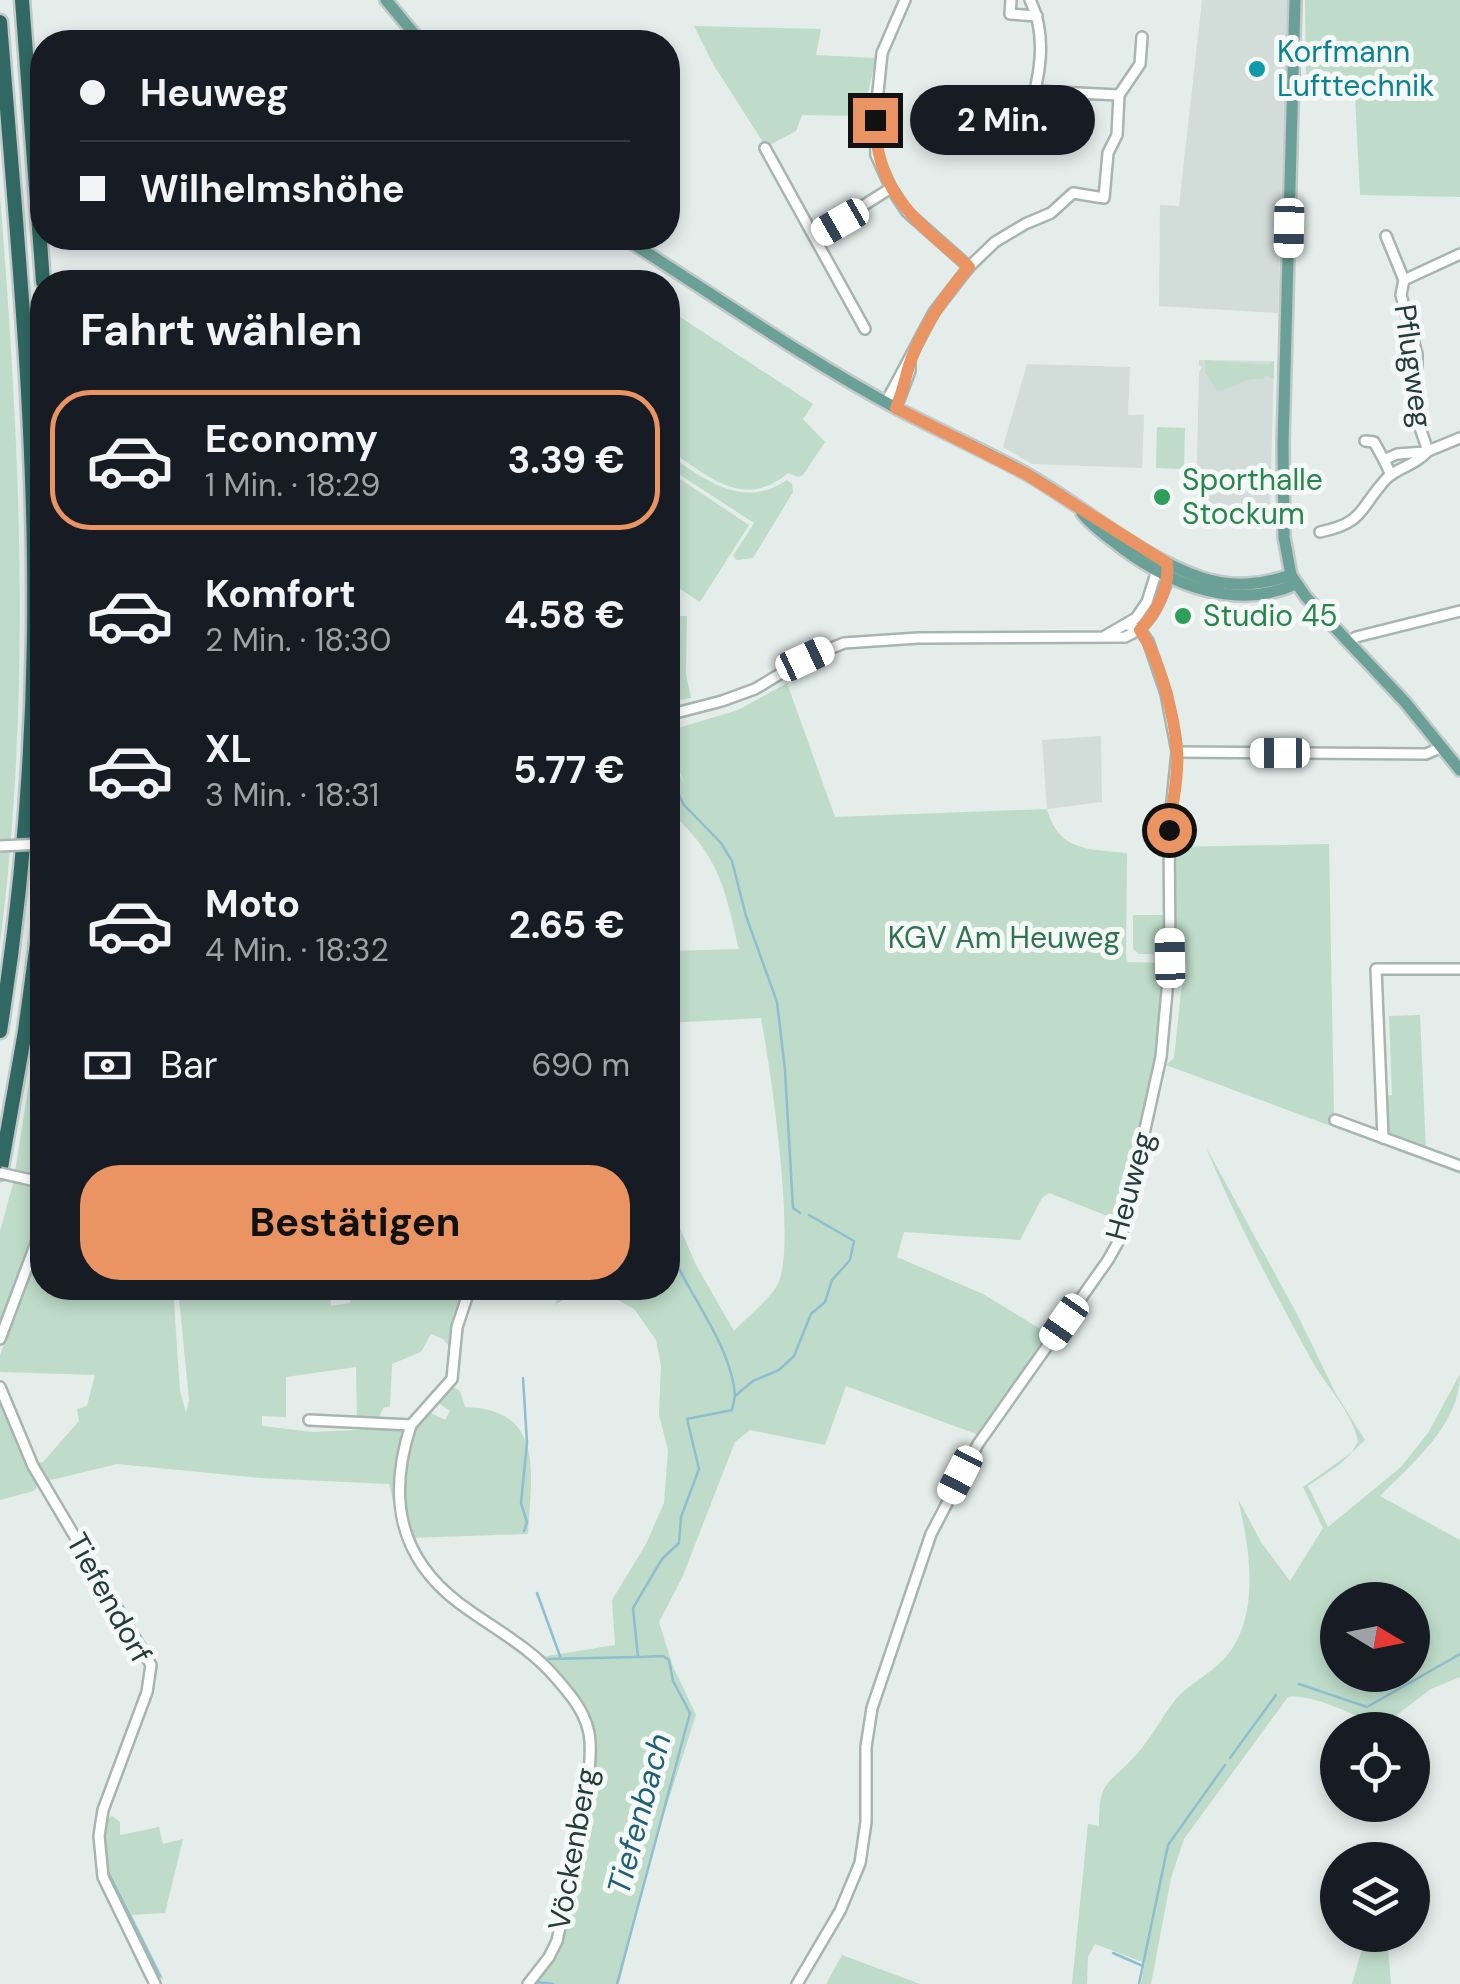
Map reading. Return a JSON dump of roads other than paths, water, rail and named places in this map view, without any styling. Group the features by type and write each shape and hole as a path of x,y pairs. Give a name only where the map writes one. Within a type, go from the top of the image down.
{"highway":[{"path":"22,0 30,107"},
{"path":"0,22 26,373 30,506"},
{"path":"0,1031 24,833 30,717"},
{"path":"0,1173 30,1000"}],"main road":[{"path":"386,0 411,30"},
{"path":"1295,0 1284,537 1294,579 1460,770"},
{"path":"643,250 675,270"},
{"path":"680,273 891,405 1026,474 1093,515 1164,570 1208,592 1232,596 1269,593 1294,579"}],"street":[{"path":"905,0 882,53 875,120 876,155 891,188 912,218 969,267"},
{"path":"1011,0 1010,14 1037,16"},
{"path":"1027,116 1036,91 1040,28 1030,0"},
{"path":"891,405 902,368 934,312 969,267 996,242 1052,213 1073,193 1104,198 1108,153 1117,135 1119,95 1140,64 1142,37"},
{"path":"1036,91 1119,95"},
{"path":"765,148 865,329"},
{"path":"815,236 891,188"},
{"name":"Pflugweg","path":"1386,236 1404,280 1401,295 1417,354 1417,419 1428,451"},
{"name":"Pflugweg","path":"1404,280 1457,255 1460,271"},
{"name":"Pflugweg","path":"1384,460 1397,454 1428,451 1460,438"},
{"name":"Pflugweg","path":"1364,442 1374,442 1390,475"},
{"name":"Pflugweg","path":"1320,532 1348,526 1390,475 1428,451"},
{"path":"1104,636 1128,625 1143,610 1164,570"},
{"path":"680,711 755,689 805,659 844,643 918,638 1125,637 1140,630 1158,604 1164,570"},
{"path":"1349,642 1460,611"},
{"path":"1128,625 1140,630"},
{"name":"Heuweg","path":"797,1984 840,1910 860,1864 872,1708 931,1534 978,1444 1121,1237 1166,1022 1169,830 1177,752 1166,694 1148,641 1140,630"},
{"path":"1177,752 1426,754 1442,748"},
{"path":"0,846 30,845"},
{"path":"1383,1138 1376,968 1460,969"},
{"path":"1334,1120 1460,1166"},
{"path":"0,1173 30,1180"},
{"path":"0,1338 30,1259"},
{"name":"Vöckenberg","path":"466,1300 457,1328 452,1379 411,1425 397,1487 401,1518 411,1548 432,1578 457,1601 540,1660 580,1709 591,1740 557,1941 528,1984"},
{"name":"Tiefendorf","path":"0,1388 33,1466 151,1665 147,1692 103,1810 100,1836 102,1877 155,1984"},
{"path":"309,1420 411,1425"}],"waterway":[{"name":"Tiefenbach","path":"680,797 732,861 746,916 777,1002 793,1208 800,1213"},
{"name":"Tiefenbach","path":"617,1984 690,1713 673,1681 669,1660 663,1656 638,1657 633,1608 662,1559 679,1543 681,1517 699,1469 687,1419 732,1410 735,1396 753,1381 779,1370 794,1356 811,1314 825,1302 832,1280 850,1260 854,1241 809,1215"},
{"path":"680,1270 726,1358 735,1396"},
{"path":"523,1378 527,1443 521,1503 527,1522 524,1531"},
{"path":"537,1593 560,1656"},
{"path":"1299,1684 1367,1707 1460,1654"},
{"path":"549,1659 637,1657"},
{"path":"1230,1758 1276,1695"},
{"path":"1139,1984 1168,1845 1225,1765"},
{"path":"108,1872 160,1976"},
{"path":"1113,1953 1143,1966"},
{"name":"Tiefenbach","path":"536,1982 553,1984"}],"place":[{"name":"Korfmann Lufttechnik","path":"1257,69"},
{"name":"Sporthalle Stockum","path":"1162,497"},
{"name":"Studio 45","path":"1183,616"}],"park label":[{"name":"KGV Am Heuweg","path":"1004,938"}]}
